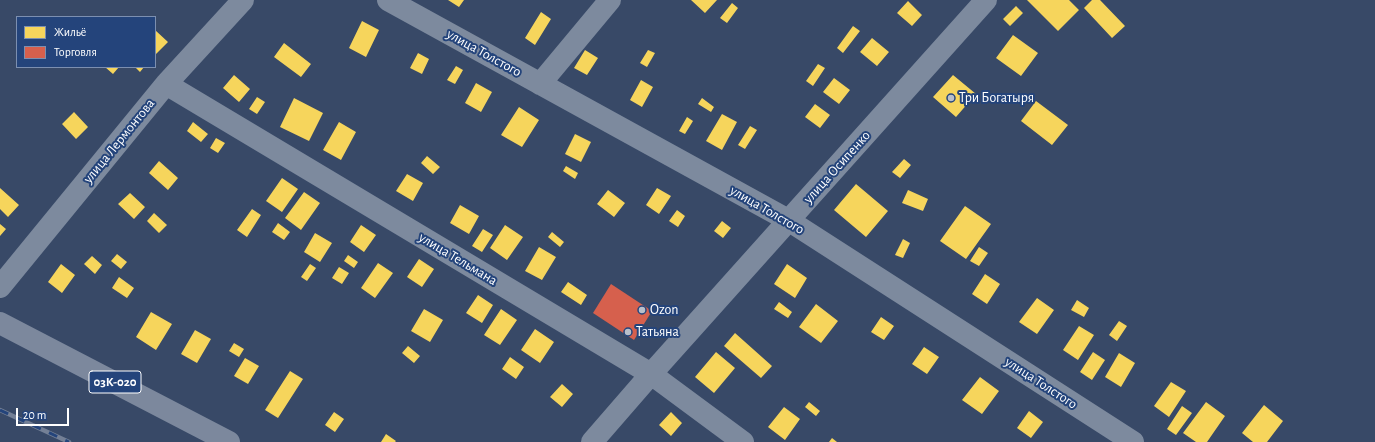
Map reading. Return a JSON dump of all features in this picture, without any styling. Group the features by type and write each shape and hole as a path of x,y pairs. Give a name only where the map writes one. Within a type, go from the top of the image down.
{"main road":[{"name":"03К-020","path":"0,323 229,442"}],"street":[{"name":"улица Лермонтова","path":"0,287 166,84 243,0"},
{"name":"улица Толстого","path":"388,0 788,220 1133,442"},
{"path":"540,84 610,0"},
{"name":"улица Осипенко","path":"592,442 788,220 986,0"},
{"name":"улица Тельмана","path":"166,84 651,374 743,442"}],"building: Жильё":[{"path":"448,0 464,0 459,7"},
{"path":"691,0 717,0 705,13"},
{"path":"1027,0 1069,0 1079,10 1058,31"},
{"path":"1092,0 1100,0 1125,26 1112,38 1084,8"},
{"path":"908,1 922,15 912,26 897,13"},
{"path":"732,3 738,8 727,23 720,18"},
{"path":"1016,6 1023,13 1010,26 1003,19"},
{"path":"541,12 551,19 535,45 525,38"},
{"path":"362,21 379,30 366,57 349,48"},
{"path":"853,26 860,31 843,53 837,48"},
{"path":"156,31 168,42 156,54"},
{"path":"1013,35 1038,53 1021,76 996,58"},
{"path":"872,38 889,52 877,66 860,52"},
{"path":"284,43 311,64 301,77 274,57"},
{"path":"585,50 598,58 587,75 574,68"},
{"path":"648,50 655,53 647,67 640,63"},
{"path":"418,53 429,59 422,74 410,68"},
{"path":"818,64 825,68 813,86 806,81"},
{"path":"456,66 463,70 455,84 447,80"},
{"path":"106,68 118,68 113,74"},
{"path":"136,68 143,68 140,72"},
{"path":"234,75 250,89 239,102 223,88"},
{"path":"953,75 976,94 956,117 933,97"},
{"path":"834,78 850,90 839,104 823,92"},
{"path":"641,80 653,87 642,107 630,100"},
{"path":"476,83 492,92 481,112 465,103"},
{"path":"257,97 265,102 257,114 249,109"},
{"path":"294,98 323,113 309,141 280,127"},
{"path":"702,98 714,107 711,112 698,104"},
{"path":"1036,101 1068,125 1052,145 1021,121"},
{"path":"815,104 830,115 820,128 805,117"},
{"path":"519,107 539,120 522,147 501,135"},
{"path":"74,112 88,127 76,139 62,124"},
{"path":"722,114 737,122 722,150 706,141"},
{"path":"687,117 693,121 685,134 679,131"},
{"path":"193,122 208,134 201,142 187,131"},
{"path":"339,122 356,132 341,160 323,150"},
{"path":"750,126 757,130 745,149 738,145"},
{"path":"575,134 591,142 581,162 565,154"},
{"path":"216,138 225,143 218,153 210,148"},
{"path":"427,156 440,167 433,174 421,163"},
{"path":"904,159 911,165 900,178 892,172"},
{"path":"159,161 178,178 168,190 149,173"},
{"path":"566,166 578,173 575,179 563,171"},
{"path":"407,174 423,183 413,201 396,191"},
{"path":"282,178 298,189 282,212 266,201"},
{"path":"856,184 888,211 866,237 834,210"},
{"path":"0,188 19,205 8,217 0,209"},
{"path":"657,188 671,196 659,214 646,205"},
{"path":"608,190 625,203 614,217 597,204"},
{"path":"908,190 928,199 923,211 902,203"},
{"path":"304,192 320,203 301,230 285,218"},
{"path":"130,193 145,207 134,219 118,204"},
{"path":"460,205 479,216 469,234 450,223"},
{"path":"965,206 991,224 966,259 940,241"},
{"path":"252,209 261,215 247,237 237,230"},
{"path":"677,210 685,216 678,227 669,221"},
{"path":"154,213 167,225 159,233 147,221"},
{"path":"722,221 731,228 723,238 714,231"},
{"path":"278,223 290,232 284,240 272,232"},
{"path":"0,224 6,229 0,236"},
{"path":"361,225 376,235 364,252 350,242"},
{"path":"505,225 523,237 507,260 490,248"},
{"path":"483,229 493,235 482,252 472,246"},
{"path":"552,232 564,242 560,247 548,237"},
{"path":"315,233 332,243 320,262 304,252"},
{"path":"903,239 910,243 903,258 895,255"},
{"path":"539,247 556,257 542,280 525,271"},
{"path":"979,247 988,253 979,266 970,261"},
{"path":"117,254 127,262 121,269 111,261"},
{"path":"348,255 358,262 354,268 344,261"},
{"path":"92,256 102,265 95,274 84,264"},
{"path":"419,259 434,269 422,287 407,277"},
{"path":"378,263 393,273 375,298 361,288"},
{"path":"61,264 75,275 62,293 48,282"},
{"path":"310,264 316,268 307,281 301,277"},
{"path":"787,264 807,278 795,298 774,284"},
{"path":"339,267 349,273 342,284 332,278"},
{"path":"985,274 1000,284 987,304 972,294"},
{"path":"119,277 134,288 127,298 112,288"},
{"path":"568,282 587,295 581,305 561,292"},
{"path":"478,295 493,305 482,323 466,313"},
{"path":"1037,298 1054,310 1037,334 1019,322"},
{"path":"1077,300 1089,308 1084,317 1071,310"},
{"path":"779,302 792,312 788,318 774,309"},
{"path":"816,304 838,321 821,343 799,327"},
{"path":"424,309 443,320 430,342 411,331"},
{"path":"501,309 517,320 500,345 484,335"},
{"path":"151,312 172,324 156,350 136,337"},
{"path":"881,317 894,326 884,340 871,332"},
{"path":"1119,321 1127,326 1117,341 1109,335"},
{"path":"1079,326 1094,335 1078,360 1063,350"},
{"path":"535,329 554,342 540,363 521,350"},
{"path":"195,330 211,339 197,363 181,354"},
{"path":"735,333 772,366 761,378 724,346"},
{"path":"234,343 244,349 239,357 229,351"},
{"path":"408,346 420,356 414,363 402,353"},
{"path":"924,347 939,357 927,374 912,364"},
{"path":"716,352 735,368 714,393 695,377"},
{"path":"1093,352 1105,360 1092,380 1080,372"},
{"path":"1119,353 1135,363 1121,387 1105,377"},
{"path":"510,357 524,367 516,379 502,369"},
{"path":"245,358 259,366 248,384 234,376"},
{"path":"290,371 303,379 278,418 265,410"},
{"path":"980,377 999,391 982,414 962,400"},
{"path":"1171,382 1186,391 1169,417 1154,406"},
{"path":"562,384 573,394 562,407 550,397"},
{"path":"809,402 820,411 816,416 805,407"},
{"path":"1206,402 1225,416 1207,442 1196,442 1183,433"},
{"path":"1264,405 1283,421 1267,442 1253,442 1242,433"},
{"path":"1182,406 1192,413 1176,435 1167,429"},
{"path":"784,407 800,419 785,440 768,427"},
{"path":"1029,411 1043,422 1031,438 1017,428"},
{"path":"334,412 344,419 335,432 325,425"},
{"path":"671,412 682,423 671,436 659,425"},
{"path":"386,434 396,441 381,442"},
{"path":"832,438 837,442 829,442"}],"building: Торговля":[{"path":"611,284 652,311 634,340 593,313"}],"railway":[{"path":"0,410 69,442"}],"place":[{"name":"Три Богатыря","path":"951,98"},
{"name":"Ozon","path":"642,310"},
{"name":"Татьяна","path":"628,332"}]}
